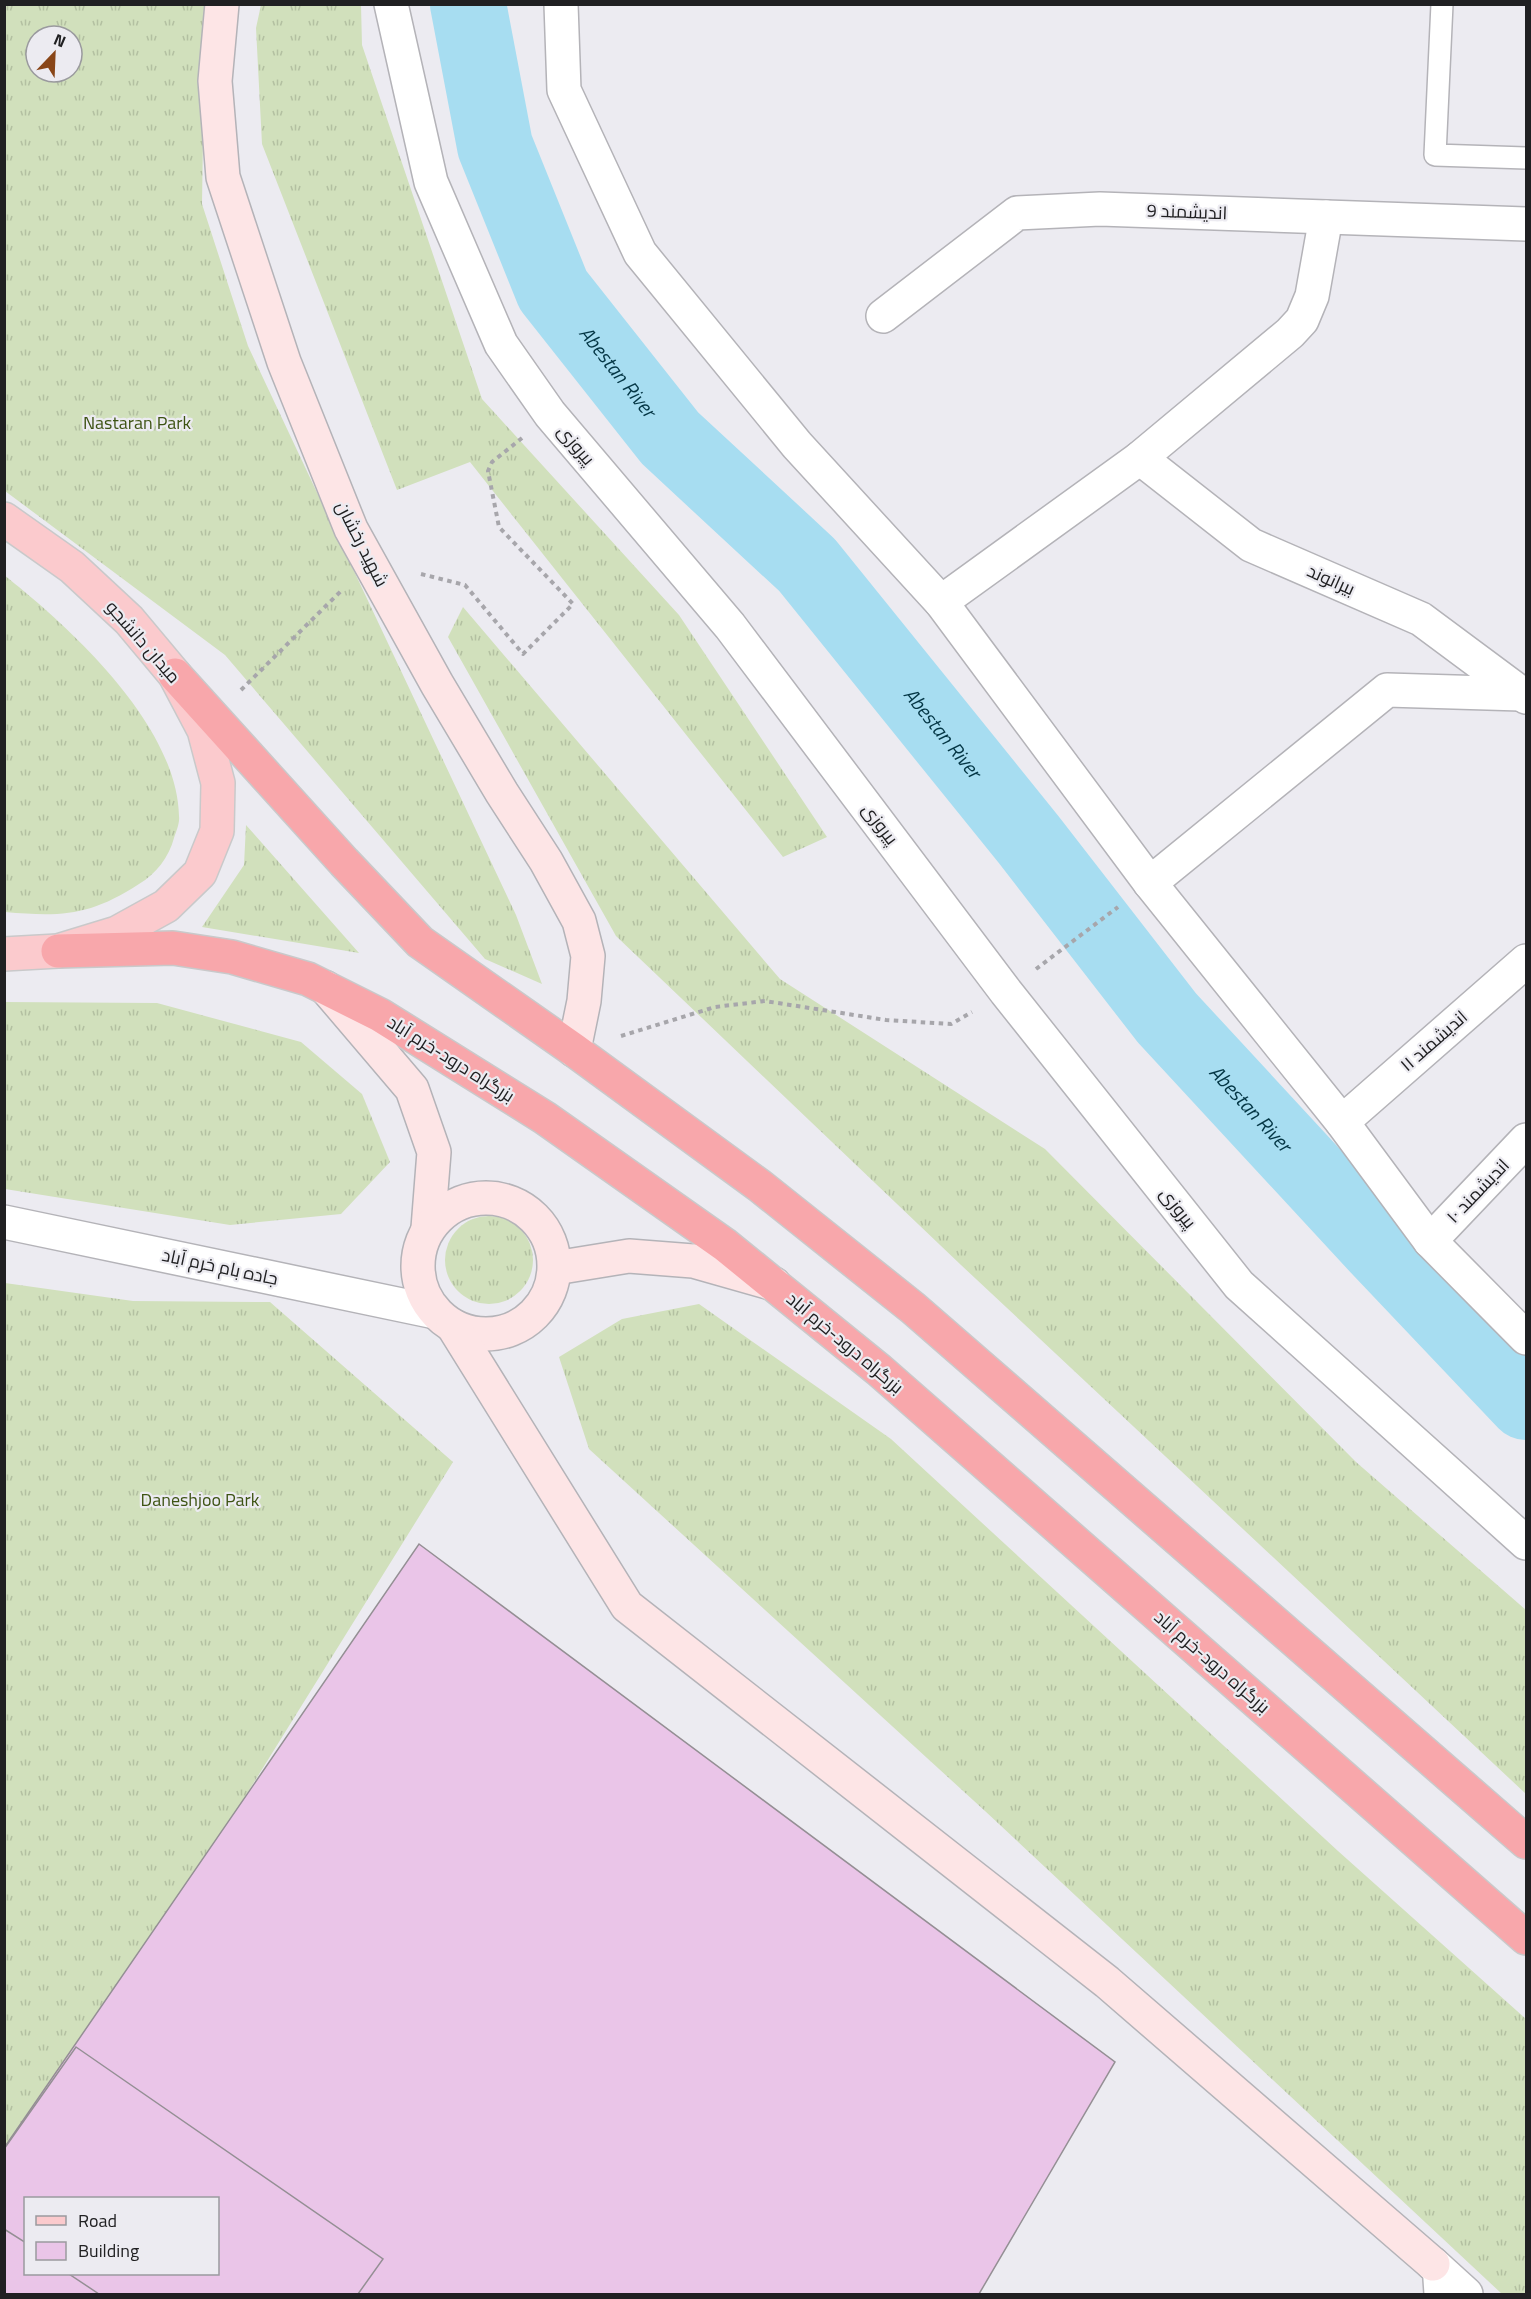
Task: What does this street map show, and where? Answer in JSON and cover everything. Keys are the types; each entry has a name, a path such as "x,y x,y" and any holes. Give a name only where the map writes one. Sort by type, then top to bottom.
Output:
{"highway":[{"path":"175,675 344,862 420,942 574,1050 760,1186 913,1308 1527,1842"},
{"name":"بزرگراه درود-خرم آباد","path":"58,951 173,948 232,957 308,979 380,1015 545,1118 725,1245 879,1370 1527,1938"}],"main road":[{"name":"میدان دانشجو","path":"4,519 72,567 129,620 175,675 204,730 218,783 217,831 200,873 166,906 117,933 58,951 4,954"}],"street":[{"name":"شهید رخشان","path":"222,4 215,81 223,177 284,362 351,529 437,684 546,861 579,921 588,956 584,1000 574,1050"},
{"name":"پیروزی","path":"392,4 431,182 501,344 550,414 730,626 1006,992 1239,1286 1527,1543"},
{"path":"561,4 564,90 640,253 797,445 941,602 1150,883 1342,1122 1430,1241 1526,1335"},
{"name":"اندیشمند 9","path":"883,316 1017,213 1100,209 1527,224"},
{"path":"941,602 1140,458 1290,333 1302,320 1312,296 1326,217"},
{"name":"بیرانوند","path":"1140,458 1251,545 1421,619 1524,696"},
{"path":"1150,883 1387,690 1524,696"},
{"name":"اندیشمند ۱۱","path":"1342,1122 1527,961"},
{"path":"326,988 412,1089 434,1152 428,1228 420,1247 417,1269 423,1292 444,1318 627,1606 1107,1982 1434,2279 1466,2295"},
{"name":"اندیشمند ۱۰","path":"1430,1241 1527,1140"},
{"path":"428,1228 444,1212 462,1201 483,1197 506,1200 525,1209 541,1225 552,1245 555,1268 550,1290 538,1311 520,1325 499,1333 475,1333 444,1318"},
{"name":"جاده بام خرم آباد","path":"4,1222 444,1318"},
{"path":"555,1268 629,1256 693,1261 774,1284"}],"lane":[{"path":"1442,4 1435,154 1527,159"}],"path":[{"path":"214,718 370,562 465,585 523,654 573,604 499,527 488,471 492,462"},
{"path":"574,1050 715,1007 765,1001 886,1020 951,1024 1006,992 1150,883"}],"green space":[{"name":"Nastaran Park","path":"5,5 205,5 202,204 248,346 516,915 542,984 485,959 225,655 5,491"},
{"path":"261,5 361,5 362,45 482,399 679,615 827,837 783,857 470,462 397,490 262,144 256,28"},
{"path":"4,575 59,622 116,681 160,747 174,782 179,822 169,852 161,864 145,880 121,895 105,903 75,912 43,914 5,912"},
{"path":"463,607 780,979 1045,1149 1356,1462 1526,1610 1526,1794 961,1265 616,936 448,637"},
{"path":"246,825 359,953 202,927 244,865"},
{"path":"4,1002 157,1003 301,1042 362,1094 390,1162 341,1214 230,1225 5,1189"},
{"path":"489,1216 506,1219 520,1229 530,1243 533,1260 530,1277 520,1291 506,1301 489,1304 472,1301 458,1291 448,1277 445,1260 448,1243 458,1229 472,1219"},
{"name":"Daneshjoo Park","path":"5,1283 133,1301 270,1302 453,1462 5,2183"},
{"path":"699,1304 891,1439 1338,1851 1526,2019 1526,2294 1502,2294 985,1811 589,1449 559,1357 622,1319"}],"building":[{"path":"419,1544 1115,2062 979,2294 4,2294 4,2148"},
{"path":"76,2047 383,2259 358,2294 99,2294 70,2275 219,2275 219,2197 24,2197 24,2242 4,2229 4,2149"}],"waterway":[{"name":"Abestan River","path":"468,4 495,146 553,290 670,438 807,565 1029,840 1167,1018 1526,1402"}]}
